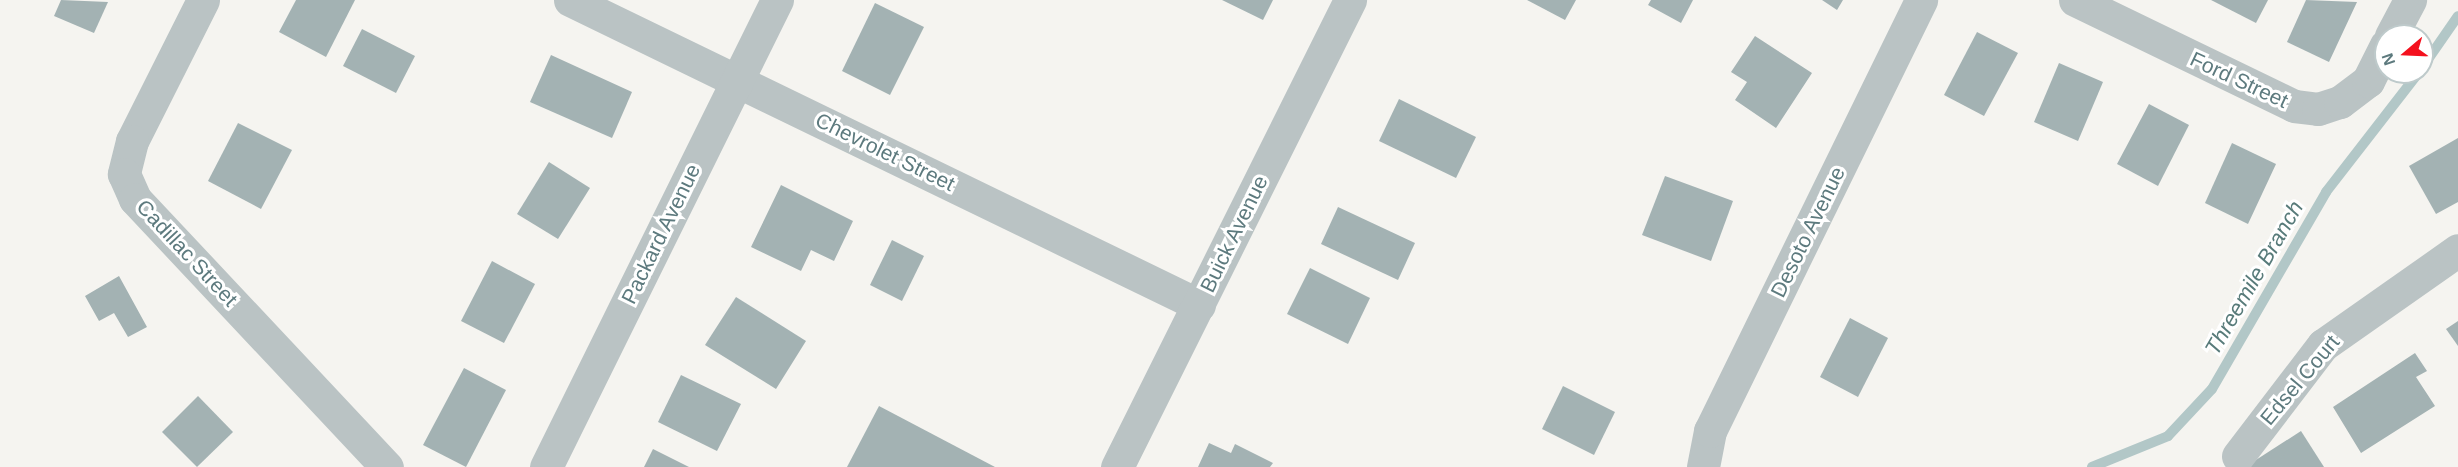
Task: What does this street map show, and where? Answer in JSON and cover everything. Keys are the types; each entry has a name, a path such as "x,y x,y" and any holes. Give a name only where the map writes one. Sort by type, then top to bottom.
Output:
{"street":[{"name":"Cadillac Street","path":"203,0 132,141 124,174 135,199 387,467"},
{"name":"Chevrolet Street","path":"570,0 1199,304"},
{"name":"Packard Avenue","path":"546,467 777,0"},
{"name":"Buick Avenue","path":"1117,467 1350,0"},
{"name":"Desoto Avenue","path":"1703,467 1710,431 1921,0"},
{"name":"Ford Street","path":"2074,0 2294,106 2318,109 2340,102 2368,81 2374,69"},
{"path":"2397,24 2410,0"},
{"name":"Edsel Court","path":"2238,456 2323,345 2458,250"}],"building":[{"path":"61,0 108,2 94,33 54,16"},
{"path":"296,0 355,0 326,57 279,32"},
{"path":"1222,0 1273,0 1263,20"},
{"path":"1527,0 1576,0 1565,20"},
{"path":"1651,0 1693,0 1681,23 1648,5"},
{"path":"1822,0 1843,0 1837,10"},
{"path":"2211,0 2268,0 2256,23"},
{"path":"2306,0 2357,2 2329,62 2287,42"},
{"path":"875,3 924,27 890,95 842,71"},
{"path":"362,29 415,56 396,93 343,66"},
{"path":"1977,32 2018,53 1984,116 1944,95"},
{"path":"1755,36 1812,73 1776,128 1735,100 1747,82 1731,72"},
{"path":"551,55 632,92 612,138 530,102"},
{"path":"2059,63 2103,82 2078,141 2034,122"},
{"path":"1399,99 1476,137 1456,178 1379,141"},
{"path":"2149,104 2189,125 2158,186 2117,164"},
{"path":"238,123 292,150 261,209 208,181"},
{"path":"2458,138 2458,202 2436,214 2409,166"},
{"path":"2232,143 2276,164 2248,224 2205,203"},
{"path":"549,162 590,188 558,239 517,214"},
{"path":"1665,176 1733,201 1711,261 1642,235"},
{"path":"781,185 853,221 834,261 811,250 801,271 751,247"},
{"path":"1338,207 1415,243 1398,280 1321,244"},
{"path":"892,240 924,256 902,301 870,285"},
{"path":"492,261 535,284 504,343 461,321"},
{"path":"1310,268 1370,298 1348,344 1287,314"},
{"path":"119,276 147,327 128,337 114,313 99,321 85,296"},
{"path":"736,297 806,341 776,389 705,345"},
{"path":"1850,318 1888,338 1858,397 1820,377"},
{"path":"2458,321 2458,346 2446,329"},
{"path":"2415,353 2427,371 2416,377 2435,406 2361,453 2333,407"},
{"path":"464,368 506,390 466,467 423,445"},
{"path":"681,375 741,404 717,451 658,422"},
{"path":"1563,386 1615,412 1594,455 1542,429"},
{"path":"198,396 233,432 197,467 162,432"},
{"path":"879,406 995,467 847,467"},
{"path":"2301,431 2324,467 2245,467"},
{"path":"1209,443 1231,453 1235,444 1273,463 1270,467 1198,467"},
{"path":"653,449 689,467 644,467"}],"waterway":[{"name":"Threemile Branch","path":"2434,51 2458,16"},
{"name":"Threemile Branch","path":"2092,467 2168,436 2212,389 2326,192 2410,84"}]}
